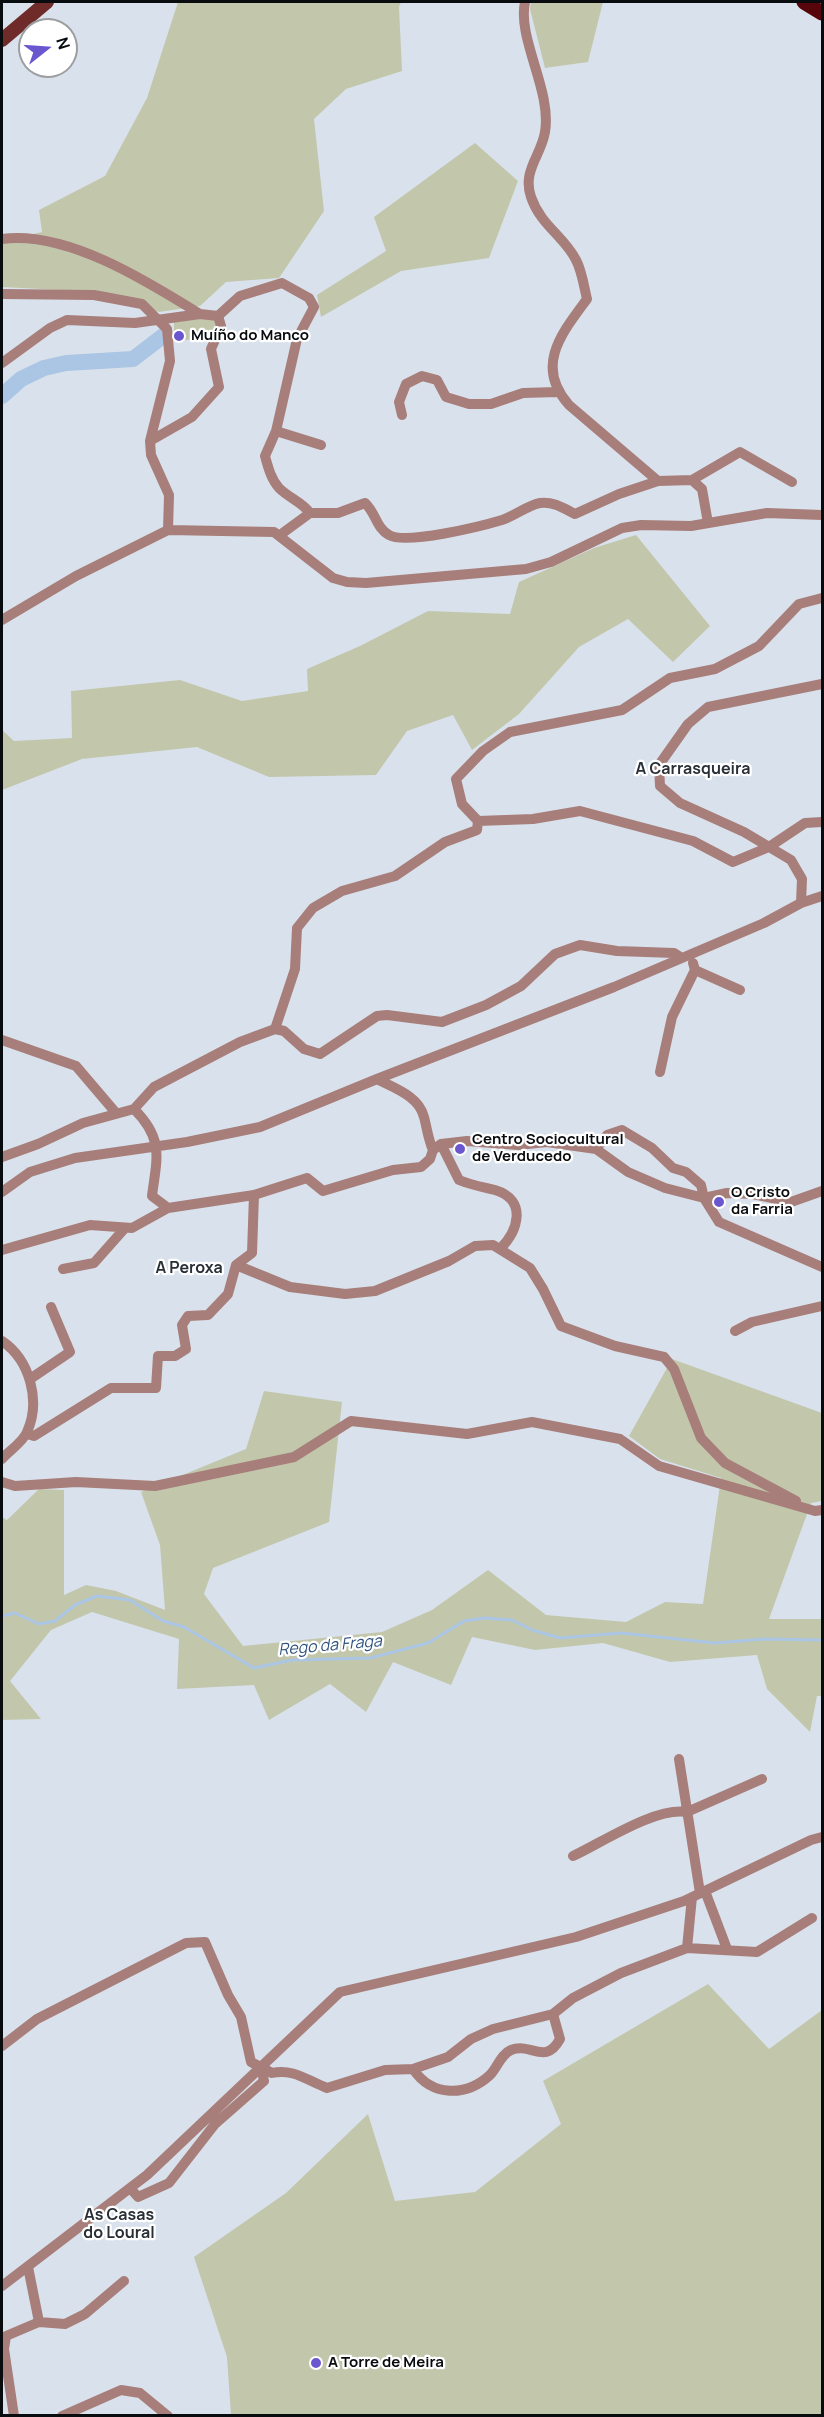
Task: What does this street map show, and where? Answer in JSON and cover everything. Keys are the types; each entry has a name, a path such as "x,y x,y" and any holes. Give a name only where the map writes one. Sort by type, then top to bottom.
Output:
{"highway":[{"path":"804,2 822,13"}],"main road":[{"path":"2,40 47,2"}],"street":[{"path":"525,2 523,9 543,92 545,132 529,170 530,194 539,217 576,259 587,299 565,329 552,356 557,392 568,405 658,481"},
{"path":"2,239 52,240 142,278 200,314"},
{"path":"2,363 50,328 67,320 135,323 157,318 200,314 218,316 240,296 282,283 309,298 314,308 297,339 276,431 265,456 271,476 280,489 304,504 310,513"},
{"path":"2,294 94,295 142,304 167,329 170,361 150,441 151,455 169,495 168,530"},
{"path":"150,441 192,417 219,387 211,349 221,326 218,316"},
{"path":"402,415 399,402 406,384 422,376 438,380 446,396 469,404 491,404 523,393 557,392"},
{"path":"276,431 321,445"},
{"path":"280,535 310,513 338,513 365,503 373,511 377,525 388,535 398,539 431,536 503,520 540,503 559,506 575,514 619,494 658,481 692,480 740,452 792,482"},
{"path":"692,480 702,489 708,523"},
{"path":"2,620 76,576 168,530 228,533 262,531 280,535 333,578 366,583 526,569 552,562 622,528 641,525 674,527 767,513 822,514"},
{"path":"822,598 799,604 759,646 715,669 670,678 622,710 510,732 483,751 456,779 462,804 478,821 533,819 580,811 693,842 733,862 769,847 806,823 822,822"},
{"path":"801,903 802,879 791,860 744,832 680,803 660,786 659,765 688,724 708,707 822,684"},
{"path":"275,1029 295,969 297,928 313,908 342,891 395,876 445,842 477,830 478,821"},
{"path":"2,1192 30,1172 75,1158 158,1146 260,1127 376,1078 686,956 764,923 801,903 822,896"},
{"path":"2,1157 38,1144 83,1123 134,1109 154,1087 240,1042 275,1029 284,1031 304,1049 320,1054 377,1016 387,1015 442,1022 486,1005 521,986 555,954 580,945 617,951 674,953 686,956 695,970 741,990"},
{"path":"660,1072 672,1017 695,970"},
{"path":"2,1040 76,1066 116,1113"},
{"path":"376,1078 415,1100 424,1115 427,1138 437,1147 459,1180 480,1189 496,1190 509,1198 516,1209 517,1225 510,1239 500,1249"},
{"path":"134,1109 149,1125 158,1146 152,1196 168,1208"},
{"path":"596,1149 607,1135 622,1130 652,1148 673,1168 694,1178 701,1185 704,1198 719,1222 822,1267"},
{"path":"2,1250 90,1225 132,1228 168,1208 254,1195 307,1178 323,1191 393,1170 421,1167 430,1159 437,1147 467,1141 518,1145 547,1143 596,1149 628,1172 656,1184 704,1198 727,1193 753,1194 792,1202 822,1191"},
{"path":"27,1434 34,1436 111,1388 156,1388 158,1356 175,1356 186,1349 182,1325 188,1316 208,1315 228,1294 236,1265 252,1253 254,1195"},
{"path":"63,1269 94,1263 125,1227"},
{"path":"236,1265 290,1287 345,1294 375,1291 408,1280 450,1261 475,1246 493,1245 530,1268 561,1326 615,1346 664,1357 674,1369 701,1438 725,1463 819,1510"},
{"path":"735,1331 752,1322 822,1306"},
{"path":"30,1379 69,1352 51,1307"},
{"path":"2,1341 24,1364 30,1379 33,1412 27,1434 2,1459"},
{"path":"2,1482 15,1486 76,1482 155,1486 294,1457 351,1420 467,1434 532,1422 620,1439 659,1466 819,1510"},
{"path":"679,1760 699,1894 728,1949"},
{"path":"573,1856 654,1816 675,1810 687,1812 762,1779"},
{"path":"2,2286 130,2188 340,1992 576,1937 699,1894 811,1840 822,1837"},
{"path":"687,1948 699,1894"},
{"path":"2,2046 37,2019 186,1943 205,1942 228,1995 241,2017 251,2062 272,2073 282,2071 296,2073 327,2088 385,2070 413,2069 448,2057 471,2039 493,2029 553,2014 573,1998 621,1973 687,1948 757,1952 812,1918"},
{"path":"413,2069 431,2088 451,2092 475,2087 499,2065 504,2054 513,2049 545,2053 554,2049 560,2039 553,2014"},
{"path":"130,2188 138,2197 169,2183 215,2124 264,2081 261,2067"},
{"path":"28,2267 39,2322"},
{"path":"14,2415 4,2336 39,2322 65,2324 85,2314 124,2281"},
{"path":"63,2415 121,2390 140,2393 168,2415"}],"green space":[{"path":"178,2 401,2 399,7 402,71 346,89 314,119 324,211 279,278 226,282 200,306 159,312 98,292 2,287 2,241 42,232 39,210 105,176 147,98"},
{"path":"531,2 603,2 588,62 545,68 530,9"},
{"path":"475,143 518,181 489,258 401,271 321,317 317,295 386,251 374,217"},
{"path":"214,318 217,325 211,339 184,340 180,330 174,333 174,320"},
{"path":"636,535 710,626 673,662 628,619 579,647 519,714 472,750 453,715 407,731 376,775 269,777 197,747 82,759 2,790 2,730 14,741 72,738 71,691 180,680 242,701 308,691 307,669 360,646 428,611 510,614 519,582 594,548"},
{"path":"672,1359 822,1413 822,1501 811,1503 769,1619 822,1619 822,1696 817,1696 810,1732 767,1689 757,1655 670,1662 603,1643 535,1650 472,1637 451,1685 393,1662 366,1712 330,1684 269,1720 254,1685 177,1689 179,1639 92,1612 51,1630 10,1681 41,1719 2,1720 2,1517 7,1520 39,1489 64,1490 64,1595 86,1585 116,1591 165,1610 160,1545 141,1492 246,1449 264,1391 342,1402 329,1522 213,1568 204,1594 243,1646 382,1632 432,1610 488,1570 546,1615 626,1622 665,1602 703,1604 721,1478 660,1459 629,1436"},
{"path":"708,1984 769,2049 822,2010 822,2415 231,2415 227,2357 194,2257 286,2193 368,2114 395,2201 475,2192 561,2124 543,2081"}],"waterway":[{"path":"2,396 21,379 44,368 66,363 133,359 163,336"},
{"name":"Rego da Fraga","path":"2,1616 15,1613 39,1624 55,1621 75,1605 97,1596 130,1600 163,1621 184,1627 254,1668 292,1660 370,1658 428,1643 464,1621 484,1618 512,1620 532,1630 560,1638 621,1633 715,1643 764,1639 822,1640"}],"place":[{"name":"Muíño do Manco","path":"179,336"},
{"name":"Centro Sociocultural de Verducedo","path":"460,1149"},
{"name":"O Cristo da Farria","path":"719,1202"},
{"name":"A Torre de Meira","path":"316,2363"}],"district":[{"name":"A Carrasqueira","path":"693,770"},
{"name":"A Peroxa","path":"189,1269"},
{"name":"As Casas do Loural","path":"119,2225"}]}
